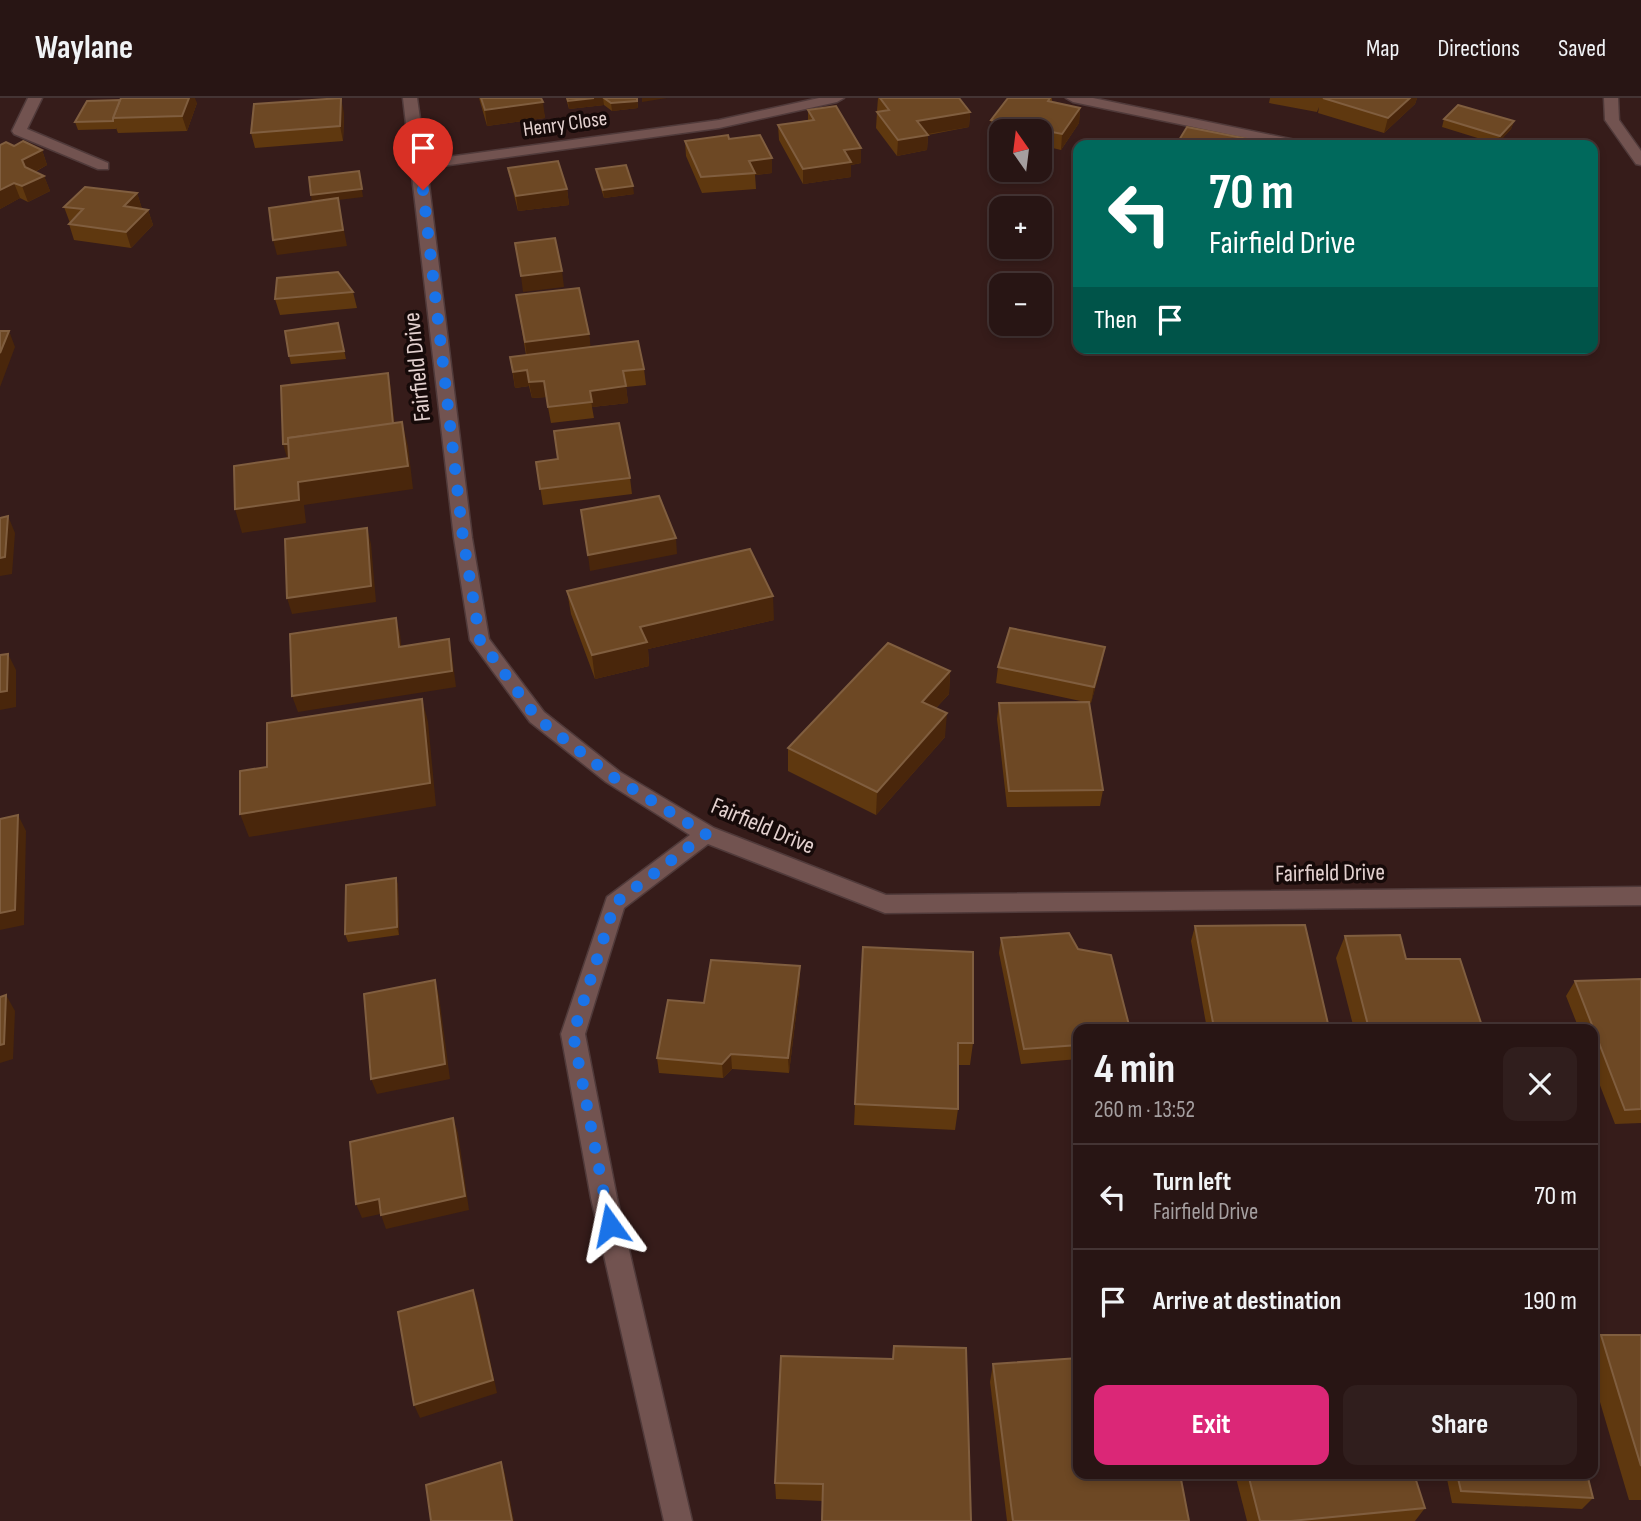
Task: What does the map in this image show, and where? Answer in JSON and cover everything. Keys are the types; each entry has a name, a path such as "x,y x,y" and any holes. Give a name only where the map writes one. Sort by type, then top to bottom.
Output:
{"street":[{"path":"35,98 19,131 103,166"},
{"name":"Fairfield Drive","path":"410,98 421,165 463,538 480,640 537,718 613,777 706,834 885,904 1641,896"},
{"name":"Henry Close","path":"421,165 719,124 837,98"},
{"path":"1073,98 1276,140"},
{"path":"1611,98 1612,120 1641,161"},
{"path":"678,1521 604,1198 573,1034 615,903 706,834"}],"building":[{"path":"121,98 189,98 182,116 113,118"},
{"path":"341,98 340,126 251,133 254,104"},
{"path":"481,98 541,98 543,102 485,110"},
{"path":"567,98 594,98 568,101"},
{"path":"604,98 637,98 637,101 611,103"},
{"path":"880,98 959,98 970,112 917,121 928,135 898,140 877,112 889,110"},
{"path":"1008,98 1050,98 1048,101 1080,108 1062,134 1052,132 1052,119 992,119"},
{"path":"1323,98 1410,98 1388,118"},
{"path":"120,100 113,121 75,122 87,101"},
{"path":"1458,105 1514,121 1500,136 1444,119"},
{"path":"836,106 861,148 844,150 851,162 803,169 778,125 814,120 808,110"},
{"path":"1187,127 1253,140 1179,140"},
{"path":"728,135 729,139 760,135 772,158 749,161 755,173 701,177 685,141"},
{"path":"23,141 42,150 22,160 25,167 44,176 22,186 14,183 0,190 0,145 6,142 14,146"},
{"path":"558,161 567,189 516,196 508,168"},
{"path":"626,165 633,186 603,190 596,169"},
{"path":"359,171 362,189 311,195 309,177"},
{"path":"85,187 137,193 124,206 148,210 126,232 69,224 83,209 64,207"},
{"path":"338,198 343,230 273,240 269,208"},
{"path":"555,238 562,271 521,276 515,243"},
{"path":"338,272 353,292 275,299 277,278"},
{"path":"579,288 589,334 525,342 516,295"},
{"path":"338,323 344,351 289,356 285,331"},
{"path":"0,331 9,331 0,353"},
{"path":"638,341 644,369 623,371 626,386 590,391 592,402 548,407 544,381 529,382 527,370 513,372 510,357"},
{"path":"388,373 393,424 288,438 288,444 283,444 281,386"},
{"path":"402,422 408,466 298,482 299,500 235,509 234,466 289,458 288,438"},
{"path":"619,423 630,478 540,489 536,462 558,459 554,431"},
{"path":"659,496 676,538 588,555 581,510"},
{"path":"8,516 5,557 0,558 0,518"},
{"path":"367,528 371,586 287,598 285,539"},
{"path":"750,549 773,596 640,627 647,642 592,655 567,591"},
{"path":"396,618 399,647 449,639 452,671 292,696 290,634"},
{"path":"1010,628 1105,647 1094,687 998,667"},
{"path":"888,643 950,671 922,702 947,713 877,792 788,748"},
{"path":"8,654 7,691 0,692 0,655"},
{"path":"422,699 430,783 240,814 240,771 267,767 267,723"},
{"path":"1089,702 1103,790 1009,791 999,703"},
{"path":"18,815 15,910 0,913 0,819"},
{"path":"396,878 397,927 345,934 346,885"},
{"path":"1305,925 1328,1024 1213,1024 1195,926"},
{"path":"1069,933 1078,949 1111,955 1129,1024 1073,1024 1073,1045 1024,1049 1001,938"},
{"path":"1400,935 1406,959 1460,959 1481,1024 1368,1024 1345,936"},
{"path":"863,947 973,952 973,1043 958,1043 958,1109 855,1104"},
{"path":"711,960 800,966 788,1058 731,1054 722,1064 657,1058 668,1000 704,1003"},
{"path":"1641,979 1641,1109 1625,1110 1598,1040 1598,1024 1592,1024 1575,981"},
{"path":"435,980 445,1064 371,1079 364,994"},
{"path":"6,995 4,1044 0,1045 0,997"},
{"path":"453,1118 465,1196 381,1215 379,1199 356,1204 350,1142"},
{"path":"473,1290 493,1380 414,1405 398,1312"},
{"path":"1601,1335 1641,1335 1641,1466"},
{"path":"894,1346 966,1348 971,1521 822,1521 823,1484 775,1483 781,1356 893,1359"},
{"path":"1073,1358 1073,1479 1181,1479 1189,1521 1013,1521 993,1364"},
{"path":"501,1462 512,1521 431,1521 426,1485"},
{"path":"1249,1479 1416,1479 1425,1508 1291,1521 1260,1521"},
{"path":"1458,1479 1588,1479 1593,1498 1461,1491"}],"route":[{"path":"423,190 463,538 480,640 537,718 613,777 706,834 615,903 573,1034 610,1225"}]}
